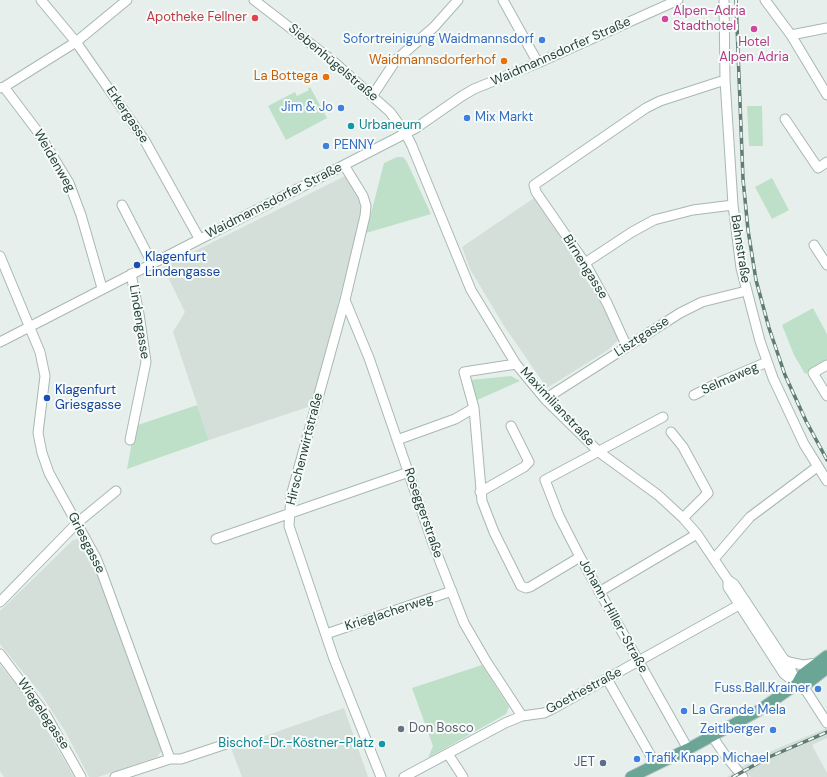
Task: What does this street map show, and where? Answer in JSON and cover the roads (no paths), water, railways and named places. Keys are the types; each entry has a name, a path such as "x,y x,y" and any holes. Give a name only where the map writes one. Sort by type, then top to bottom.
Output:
{"main road":[{"path":"631,777 688,749 758,710 822,665 827,656"}],"street":[{"name":"Erkergasse","path":"41,0 76,42 145,141 199,238"},
{"path":"2,88 76,42 127,0"},
{"name":"Siebenhügelstraße","path":"254,0 333,61 373,95 390,112 406,134"},
{"path":"373,95 396,60 434,27 458,0"},
{"path":"503,0 538,63"},
{"name":"Bahnstraße","path":"724,0 725,80 733,204 737,242 746,291 767,362 785,406 817,467 827,481"},
{"path":"765,0 791,35 827,95"},
{"name":"Waidmannsdorfer Straße","path":"0,342 199,238 406,134 468,93 674,1"},
{"path":"791,35 827,28"},
{"name":"Birnengasse","path":"627,347 607,303 585,263 534,188 536,183 646,108 660,101 725,80"},
{"name":"Weidenweg","path":"2,88 38,132 69,183 81,215 102,288"},
{"path":"785,119 818,168 827,162"},
{"name":"Maximilianstraße","path":"406,134 464,277 488,320 516,364 545,399 599,452 658,495 684,518 697,534 728,580 734,584 782,658 791,670 802,680"},
{"name":"Hirschenwirtstraße","path":"344,165 359,186 366,206 365,216 345,300 291,496 288,515 289,526 350,703 381,777"},
{"path":"585,263 632,232 654,220 693,210 733,204"},
{"path":"122,205 152,263"},
{"path":"814,245 827,265"},
{"name":"Griesgasse","path":"0,256 40,352 45,376 38,434 42,453 49,473 77,523 102,573 170,759"},
{"name":"Lindengasse","path":"130,440 146,362 143,335 131,274"},
{"name":"Lisztgasse","path":"545,399 695,305 746,291"},
{"name":"Roseggerstraße","path":"345,300 369,358 432,541 467,629 522,716"},
{"name":"Selmaweg","path":"694,395 767,362"},
{"path":"516,364 464,372 474,408 480,492 494,532 521,586 526,588 580,557"},
{"path":"827,365 813,373 827,396"},
{"path":"397,440 455,419 474,408"},
{"path":"599,452 663,417"},
{"path":"480,492 524,467 529,462 511,426"},
{"path":"671,432 683,447 708,493 684,518"},
{"name":"Johann-Hiller-Straße","path":"599,452 545,480 559,516 580,557 688,749"},
{"path":"714,559 750,517 817,467"},
{"path":"216,539 409,472"},
{"path":"0,602 77,523 116,491"},
{"path":"599,592 697,534"},
{"name":"Maximilianstraße","path":"728,580 728,587 784,674 802,680"},
{"name":"Krieglacherweg","path":"326,634 452,592"},
{"name":"Goethestraße","path":"404,777 522,716 544,713 739,605"},
{"name":"Wiegelegasse","path":"0,654 46,715 81,777"},
{"path":"782,658 797,664 822,665"},
{"path":"607,679 656,765"},
{"path":"802,680 807,692 827,722"},
{"path":"712,736 743,777"},
{"path":"115,777 170,759 181,759 226,744"},
{"path":"448,754 463,777"}],"railway":[{"path":"736,0 743,179 748,230 756,280 769,328 785,375 806,421 827,460"},
{"path":"733,777 769,757 827,732"}],"place":[{"name":"Apotheke Fellner","path":"255,18"},
{"name":"Alpen-Adria Stadthotel","path":"665,19"},
{"name":"Hotel Alpen Adria","path":"754,29"},
{"name":"Sofortreinigung Waidmannsdorf","path":"542,40"},
{"name":"Waidmannsdorferhof","path":"504,61"},
{"name":"La Bottega","path":"326,77"},
{"name":"Jim & Jo","path":"341,108"},
{"name":"Mix Markt","path":"467,118"},
{"name":"Urbaneum","path":"351,126"},
{"name":"PENNY","path":"326,146"},
{"name":"Klagenfurt Lindengasse","path":"137,265"},
{"name":"Klagenfurt Griesgasse","path":"47,398"},
{"name":"Fuss.Ball.Krainer","path":"818,689"},
{"name":"La Grande Mela","path":"684,711"},
{"name":"Don Bosco","path":"401,729"},
{"name":"Zeitlberger","path":"773,730"},
{"name":"Bischof-Dr.-Köstner-Platz","path":"382,744"},
{"name":"Trafik Knapp Michael","path":"637,759"},
{"name":"JET","path":"603,763"}]}
